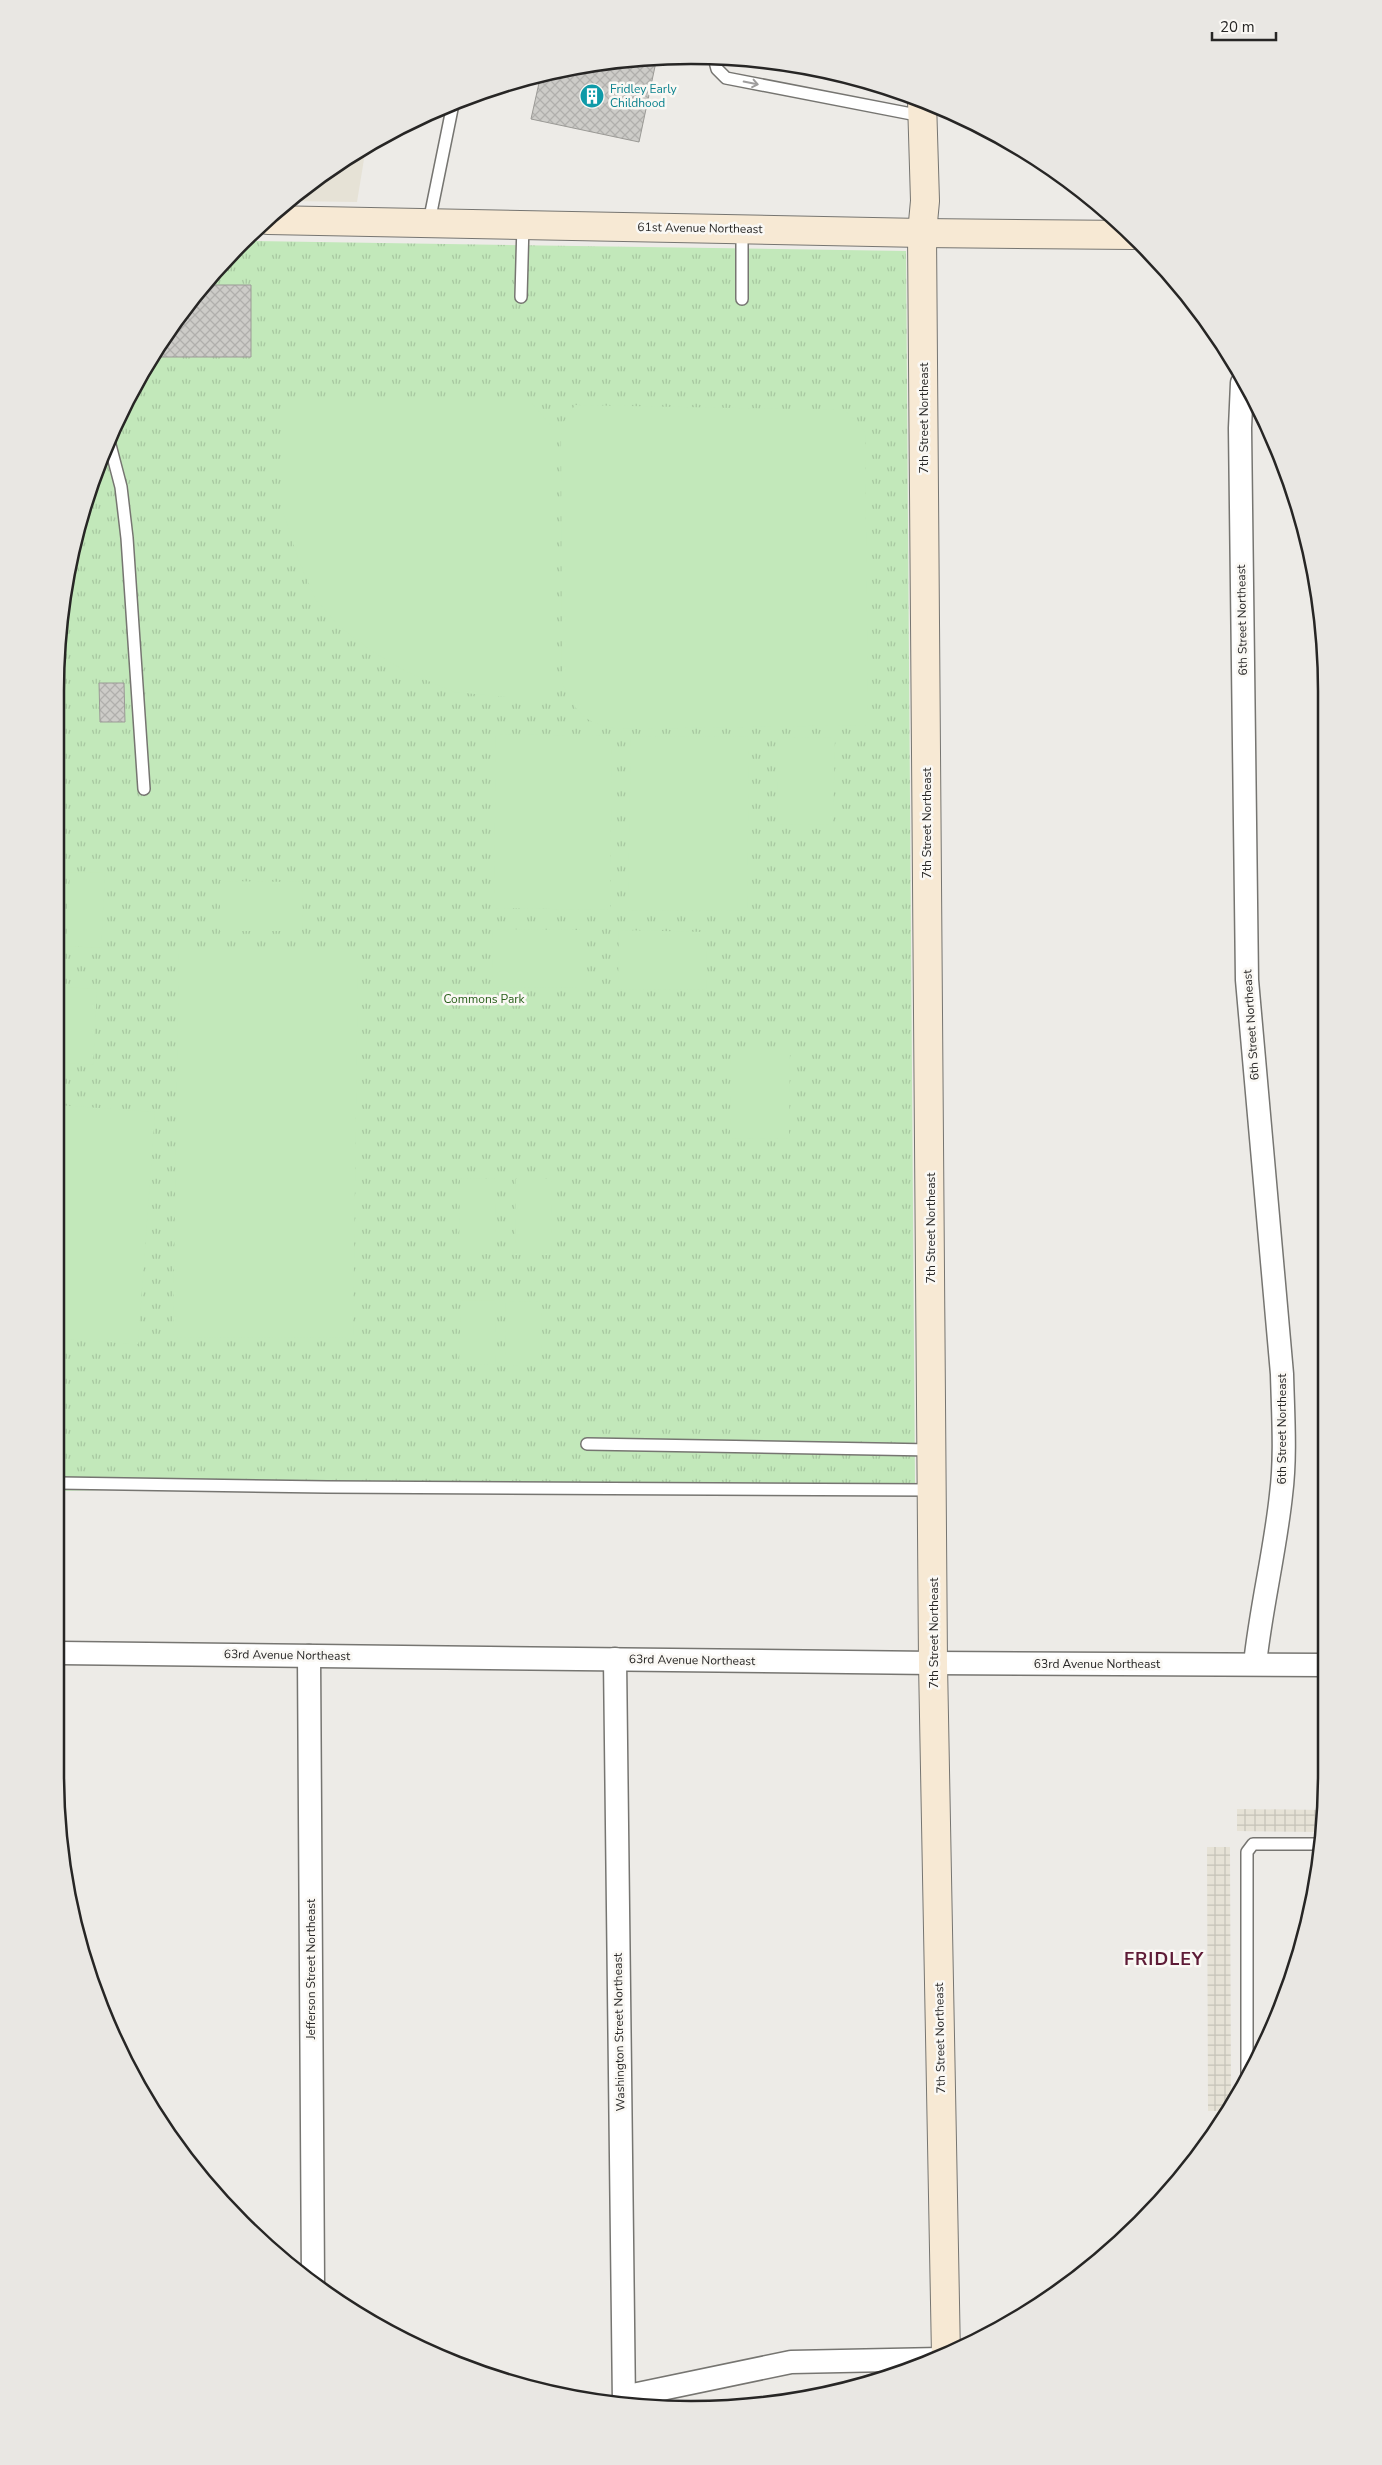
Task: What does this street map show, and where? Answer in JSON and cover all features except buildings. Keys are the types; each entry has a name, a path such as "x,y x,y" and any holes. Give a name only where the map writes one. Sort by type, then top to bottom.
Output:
{"street":[{"name":"7th Street Northeast","path":"922,108 925,201 922,234 934,1663 946,2347"},
{"name":"61st Avenue Northeast","path":"276,220 922,234 1122,235"},
{"name":"6th Street Northeast","path":"1242,391 1240,428 1247,980 1282,1374 1283,1434 1282,1494 1259,1626 1255,1664"},
{"name":"63rd Avenue Northeast","path":"64,1653 934,1663 1318,1665"},
{"name":"Jefferson Street Northeast","path":"309,1656 313,2275"},
{"name":"Washington Street Northeast","path":"615,1659 624,2397"},
{"path":"627,2398 628,2396 791,2362 916,2359"}],"lane":[{"path":"716,65 717,69 726,78 922,108"},
{"path":"428,222 451,111"},
{"path":"521,296 523,224"},
{"path":"742,229 742,299"},
{"path":"111,450 121,487 127,538 144,789"},
{"path":"587,1444 932,1450"},
{"path":"64,1483 327,1487 933,1490"},
{"path":"1247,2064 1247,1852 1254,1844 1314,1844"}],"shaded area":[{"path":"365,156 357,202 299,201"},
{"path":"1237,1809 1317,1810 1315,1832 1237,1831"},
{"path":"1207,1847 1230,1847 1231,2093 1220,2111 1208,2111"}],"green space":[{"name":"Commons Park","path":"253,241 906,251 915,1484 291,1486 64,1491 65,650 69,609 85,529 111,451 128,414 169,343 193,309 219,277"},
{"path":"283,402 531,402 553,428 553,697 506,697 454,692 405,671 372,651 341,628 315,599 298,558 283,512"},
{"path":"575,405 845,410 865,432 868,725 618,729 606,727 582,715 572,702 562,682 561,426"},
{"path":"496,734 612,736 610,910 494,908"},
{"path":"631,736 749,737 747,911 628,910"},
{"path":"778,737 835,738 833,825 777,824"},
{"path":"70,872 105,873 101,948 66,946"},
{"path":"220,881 303,882 302,931 220,931"},
{"path":"493,929 582,930 582,988 492,987"},
{"path":"619,930 707,932 706,990 618,989"},
{"path":"179,952 358,952 353,1338 173,1337"},
{"path":"64,987 97,989 93,1065 64,1063"},
{"path":"731,1050 790,1050 789,1139 730,1138"},
{"path":"64,1105 155,1112 138,1344 64,1339"},
{"path":"460,1178 496,1179 495,1254 459,1254"},
{"path":"516,1179 552,1179 551,1255 515,1255"},
{"path":"461,1300 496,1301 495,1365 459,1364"},
{"path":"506,1301 542,1302 541,1366 505,1365"}],"place":[{"name":"Fridley Early Childhood","path":"592,96"}],"district":[{"name":"FRIDLEY","path":"1164,1959"}]}
